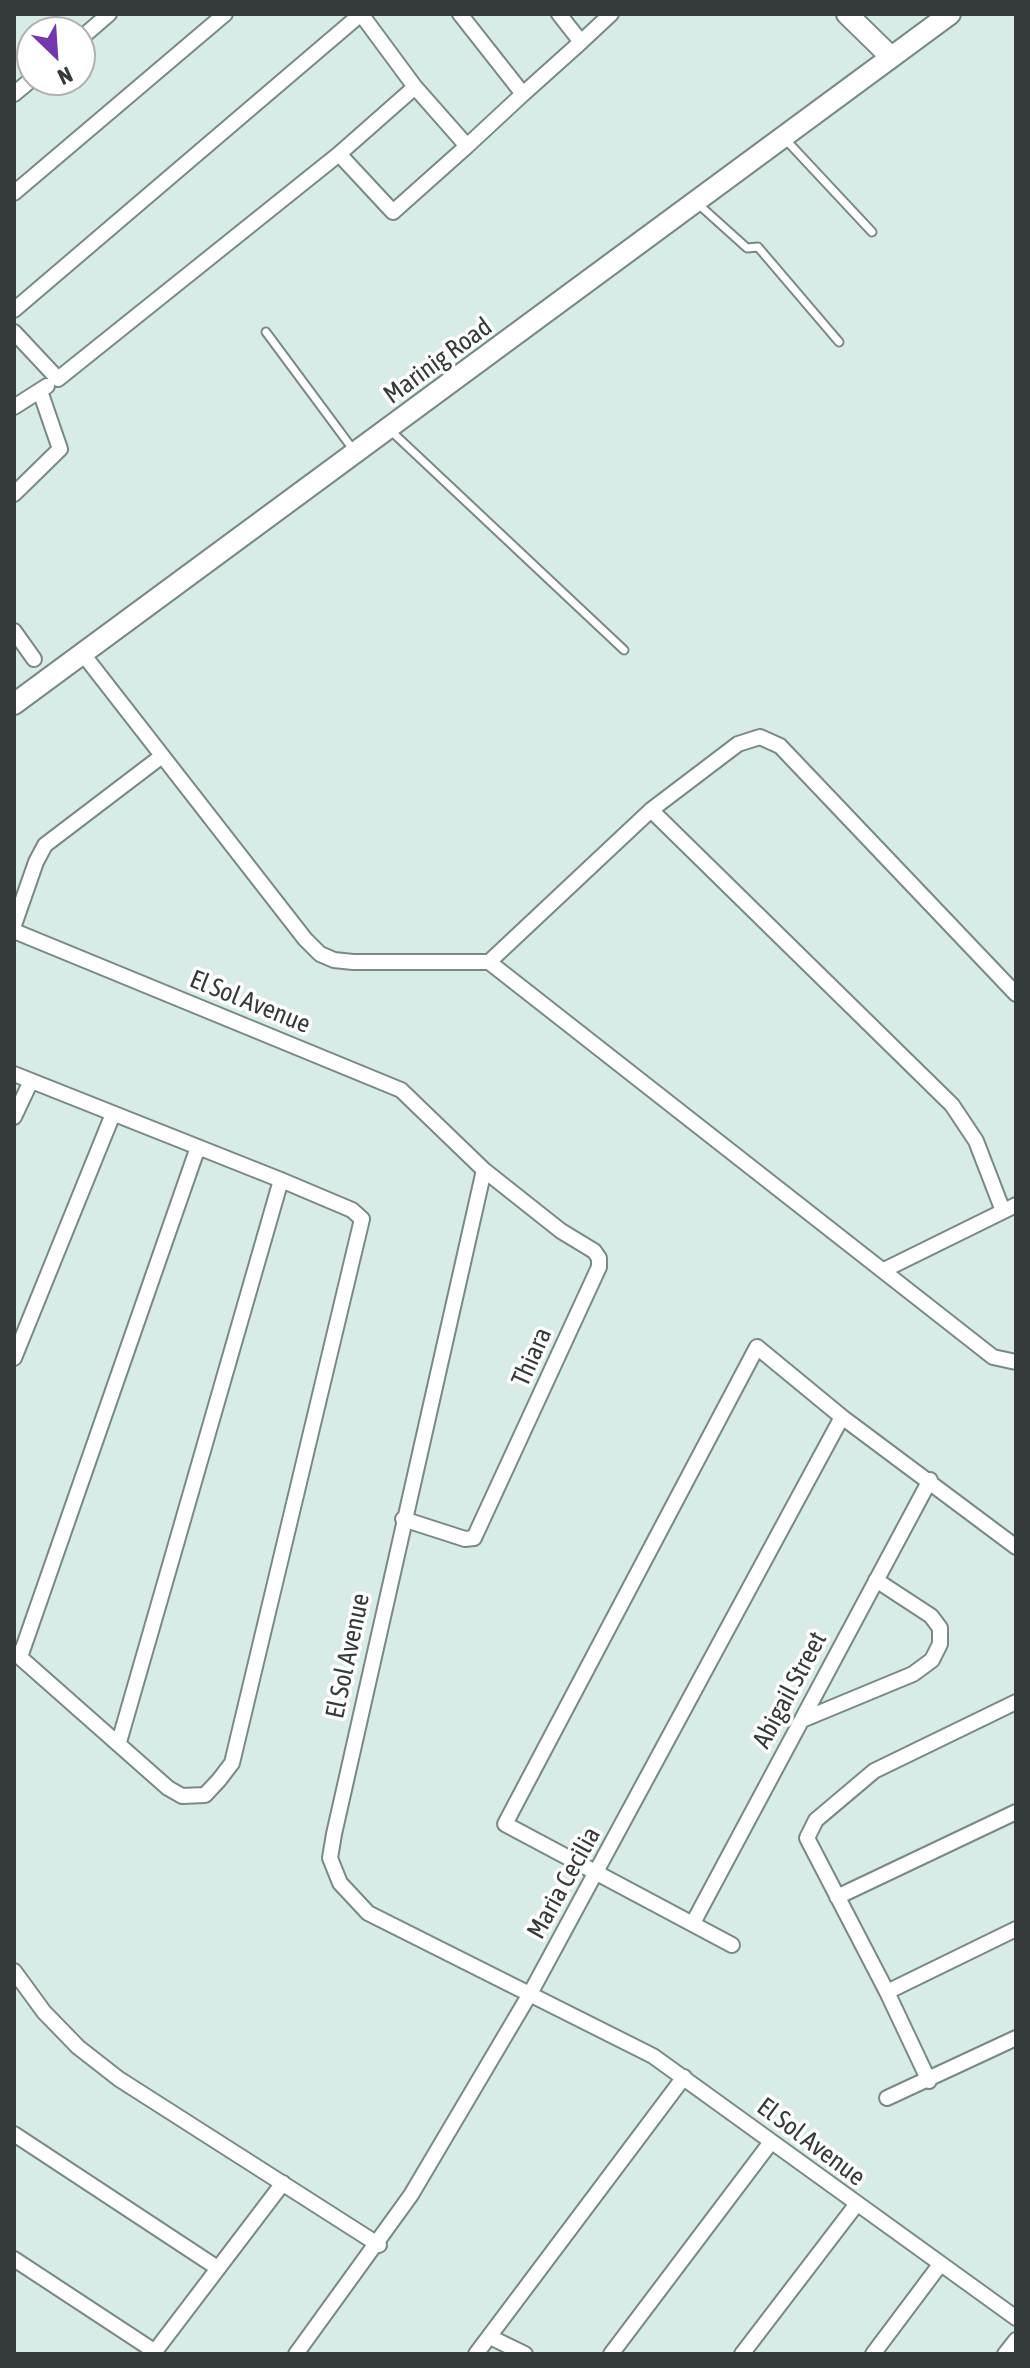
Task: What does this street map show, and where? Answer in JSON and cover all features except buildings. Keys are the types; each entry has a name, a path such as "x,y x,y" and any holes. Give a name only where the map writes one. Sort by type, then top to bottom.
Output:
{"street":[{"path":"14,193 225,14"},
{"path":"14,310 361,14 415,87 467,146"},
{"path":"460,14 523,94"},
{"path":"559,14 581,42"},
{"path":"339,154 393,212 611,14"},
{"path":"847,14 891,57"},
{"name":"Marinig Road","path":"14,704 950,14"},
{"path":"14,407 58,379 339,154 415,87"},
{"path":"14,332 58,379"},
{"path":"14,494 60,449 40,391"},
{"path":"14,631 34,659"},
{"path":"83,654 320,954 334,960 353,962 489,962 993,1357 1016,1362"},
{"path":"489,962 651,810 749,738 771,740 1016,994"},
{"path":"14,925 45,845 162,756"},
{"path":"651,810 952,1105 976,1141 1010,1208 884,1270"},
{"name":"El Sol Avenue","path":"14,931 401,1090 484,1170 334,1834 330,1858 334,1873 353,1901 368,1913 623,2039 684,2077 939,2266 1016,2318"},
{"path":"14,1074 113,1114 198,1147 281,1180 352,1210 362,1219 232,1763 205,1795 182,1796 168,1788 17,1654 198,1147"},
{"path":"14,1117 31,1081"},
{"path":"14,1358 113,1114"},
{"name":"Thiara","path":"403,1519 465,1539 474,1538 599,1267 599,1258 594,1251 561,1231 484,1170"},
{"path":"119,1742 281,1180"},
{"path":"732,1945 505,1824 757,1347 842,1417 1016,1547"},
{"name":"Maria Cecilia","path":"296,2354 379,2245 531,1992 842,1417"},
{"name":"Abigail Street","path":"693,1923 930,1480"},
{"path":"802,1720 913,1674 932,1660 940,1644 940,1628 931,1616 876,1580"},
{"path":"929,2081 807,1838 816,1820 874,1771 1016,1702"},
{"path":"837,1897 1016,1812"},
{"path":"887,1992 1016,1929"},
{"path":"14,1971 44,2012 78,2047 119,2079 379,2245"},
{"path":"887,2098 1016,2038"},
{"path":"476,2354 684,2077"},
{"path":"14,2134 216,2267"},
{"path":"611,2354 771,2142"},
{"path":"14,2259 154,2353 216,2267 283,2183"},
{"path":"742,2354 856,2205"},
{"path":"873,2354 939,2266"},
{"path":"490,2337 525,2354"},
{"path":"1005,2354 1016,2340"}],"lane":[{"path":"782,137 872,232"},
{"path":"697,203 747,248 758,247 839,342"},
{"path":"266,332 356,454"},
{"path":"389,429 624,650"}]}
